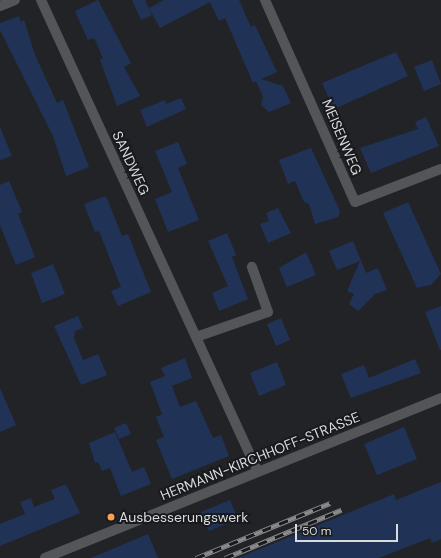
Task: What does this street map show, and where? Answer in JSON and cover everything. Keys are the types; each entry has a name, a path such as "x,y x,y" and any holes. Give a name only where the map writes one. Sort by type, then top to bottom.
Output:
{"street":[{"path":"0,6 15,0"},
{"name":"SANDWEG","path":"41,0 199,336 258,472"},
{"name":"MEISENWEG","path":"265,0 355,202 441,169"},
{"path":"199,336 268,312 252,268"},
{"name":"HERMANN-KIRCHHOFF-STRASSE","path":"44,558 441,398"}],"building":[{"path":"98,0 131,63 124,67 140,96 117,106 100,60 103,58 94,38 88,40 75,11"},
{"path":"132,0 145,0 152,15 141,20"},
{"path":"164,0 239,0 251,27 255,25 277,72 261,79 283,86 291,103 269,112 261,105 263,97 256,81 253,83 225,18 219,21 210,2 160,28 149,8"},
{"path":"19,16 21,22 24,20 35,55 57,103 63,100 89,167 66,176 53,136 0,30 0,23"},
{"path":"396,52 408,76 334,109 322,83"},
{"path":"432,60 441,84 424,91 414,67"},
{"path":"181,98 186,109 147,127 140,110 165,100 166,104"},
{"path":"426,117 439,146 371,173 360,148 418,129 415,122"},
{"path":"0,127 12,156 0,160"},
{"path":"178,142 187,164 178,168 199,220 168,232 155,199 172,192 155,151"},
{"path":"311,148 340,211 338,217 315,224 309,204 304,202 295,181 288,184 279,160"},
{"path":"9,181 22,212 18,214 35,257 16,265 0,225 0,185"},
{"path":"106,196 122,236 128,234 151,292 118,306 111,291 121,287 99,231 95,232 84,204"},
{"path":"408,202 441,274 431,285 417,288 383,213"},
{"path":"278,208 291,233 268,243 260,224 269,221 266,213"},
{"path":"227,233 236,255 232,257 248,299 219,311 212,293 228,286 208,241"},
{"path":"353,241 366,273 378,268 387,290 375,294 358,311 349,304 354,294 347,291 360,261 337,270 329,251"},
{"path":"306,252 316,275 287,287 279,268"},
{"path":"53,264 65,294 42,303 31,273"},
{"path":"441,306 441,350 440,350 425,312"},
{"path":"78,316 83,328 75,331 74,338 83,360 98,354 107,375 81,385 54,326"},
{"path":"281,318 290,340 276,346 267,324"},
{"path":"185,358 192,378 172,386 180,407 196,401 213,438 221,435 229,456 172,479 156,440 164,437 156,417 162,414 150,382 165,376 161,368"},
{"path":"415,359 421,373 351,398 341,374 364,365 369,378"},
{"path":"277,362 286,385 259,396 250,373"},
{"path":"0,388 16,425 0,432"},
{"path":"126,423 131,434 119,439 114,428"},
{"path":"404,427 417,459 377,475 364,444"},
{"path":"115,432 132,472 144,467 151,484 121,496 110,468 102,471 98,462 95,463 89,443"},
{"path":"441,482 441,539 432,543 430,538 379,558 238,558 394,494 396,500"},
{"path":"66,484 80,513 0,546 0,524 25,514 20,502 31,498 34,507 55,499 51,490"},
{"path":"230,500 238,519 209,531 201,512"},
{"path":"148,534 158,558 91,558"}],"railway":[{"path":"196,558 330,503"},
{"path":"225,558 341,510"}],"place":[{"name":"Ausbesserungswerk","path":"111,517"}]}
